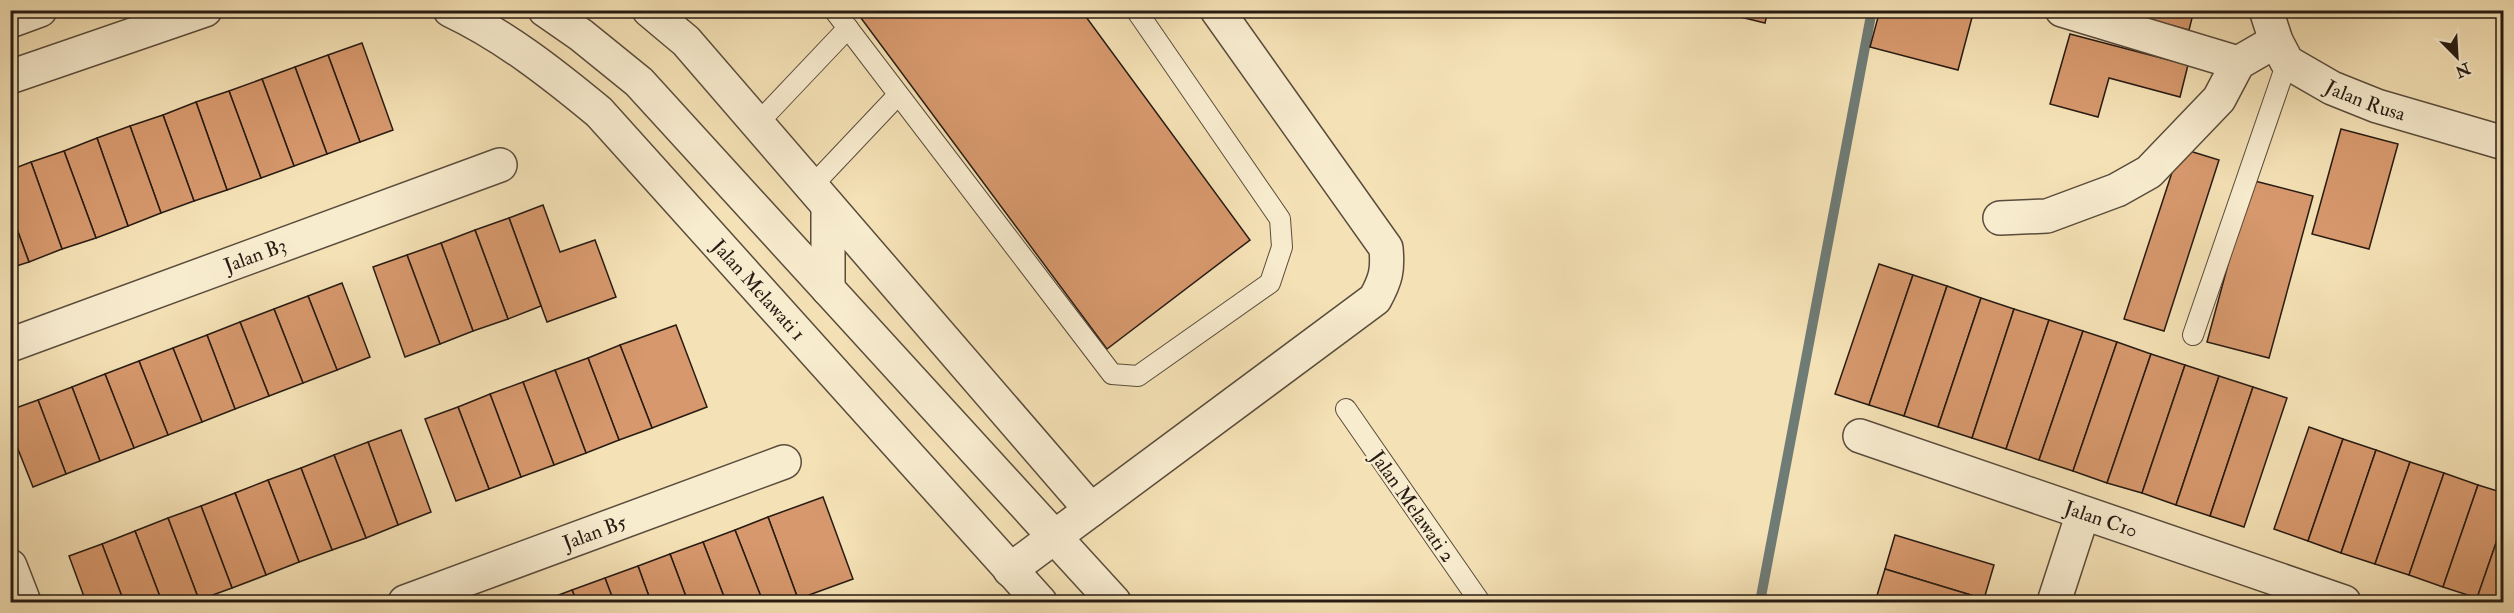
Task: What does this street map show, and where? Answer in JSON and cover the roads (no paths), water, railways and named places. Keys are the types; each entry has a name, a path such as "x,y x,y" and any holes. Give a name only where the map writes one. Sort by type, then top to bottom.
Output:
{"street":[{"path":"10,21 40,10"},
{"path":"10,77 205,10"},
{"name":"Jalan Melawati 1","path":"450,10 469,19 543,65 599,112 1040,603"},
{"path":"545,10 581,34 639,82 1114,603"},
{"path":"649,10 686,41 1091,510"},
{"path":"1010,570 1375,299 1388,270 1386,248 1217,10"},
{"path":"2062,10 2238,63"},
{"path":"2000,218 2047,216 2117,190 2149,172 2219,99 2238,63 2276,38"},
{"name":"Jalan Rusa","path":"2276,38 2332,88 2377,106 2504,143"},
{"name":"Jalan B3","path":"10,345 500,165"},
{"path":"820,196 828,289"},
{"name":"Jalan C10","path":"1860,436 2343,603"},
{"name":"Jalan B5","path":"405,603 784,462"},
{"path":"2054,603 2083,513"},
{"path":"10,566 24,603"}],"lane":[{"path":"834,10 1112,374 1138,376 1270,283 1281,247 1280,219 1136,10"},
{"path":"757,124 848,28"},
{"path":"2193,335 2276,38"},
{"path":"820,196 898,95"},
{"name":"Jalan Melawati 2","path":"1346,409 1480,603"}],"waterway":[{"path":"1760,602 1872,10"}]}
